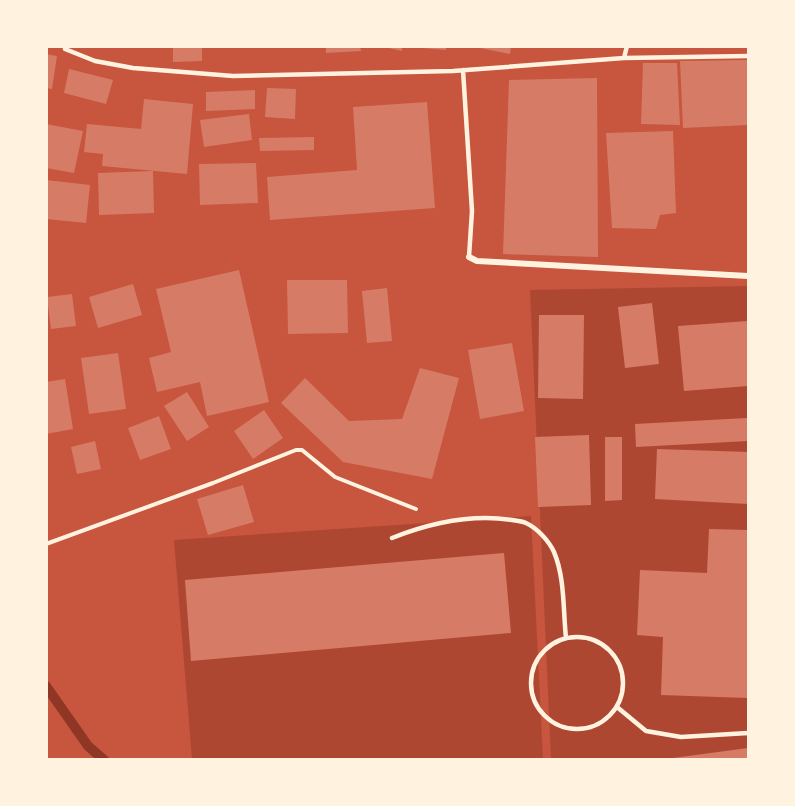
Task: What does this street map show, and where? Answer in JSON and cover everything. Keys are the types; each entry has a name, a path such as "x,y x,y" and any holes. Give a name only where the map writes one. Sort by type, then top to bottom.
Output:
{"street":[{"path":"469,257 477,261 748,276"}],"lane":[{"path":"624,58 627,46"},
{"path":"65,49 95,61 133,68 233,76 463,70 624,58 748,56"},
{"path":"463,70 472,211 469,257"},
{"path":"392,538 416,528 444,521 498,518 525,522 542,535 554,551 561,584 566,638"},
{"path":"584,637 601,644 615,656 622,672 623,690 617,707 605,721 588,728 570,729 553,723 540,711 532,694 531,676 537,659 549,645 566,638 584,637"},
{"path":"617,707 646,731 681,737 748,734"}],"path":[{"path":"46,544 213,483 282,455 302,450 335,477 444,521"}],"shaded area":[{"path":"748,286 748,759 551,759 530,290"},
{"path":"531,516 543,759 192,759 174,540"}],"building":[{"path":"173,46 202,46 202,61 173,62"},
{"path":"326,46 360,46 361,51 326,53"},
{"path":"380,46 402,46 402,51"},
{"path":"422,46 446,46 446,50 422,48"},
{"path":"470,46 511,46 510,54"},
{"path":"46,54 57,56 52,89 46,88"},
{"path":"748,60 748,125 683,128 680,61"},
{"path":"643,63 677,63 680,125 641,124"},
{"path":"69,69 113,80 106,104 64,93"},
{"path":"597,78 598,257 503,254 509,80"},
{"path":"267,88 296,89 295,119 265,117"},
{"path":"255,90 255,109 206,111 206,92"},
{"path":"144,99 193,104 187,174 102,166 103,154 84,152 87,124 141,129"},
{"path":"427,102 435,208 270,220 267,177 357,170 353,107"},
{"path":"249,114 252,140 204,147 200,120"},
{"path":"46,124 83,131 74,173 46,168"},
{"path":"673,131 676,213 660,215 656,229 612,228 606,133"},
{"path":"314,137 314,150 260,151 259,138"},
{"path":"256,163 258,203 200,205 199,164"},
{"path":"153,171 154,213 99,215 98,173"},
{"path":"46,180 90,185 86,223 46,219"},
{"path":"239,270 269,402 207,416 200,382 157,392 149,358 171,352 156,289"},
{"path":"287,280 347,280 348,333 288,334"},
{"path":"133,284 142,315 98,328 89,297"},
{"path":"387,288 392,341 367,343 362,291"},
{"path":"72,294 76,326 51,329 47,297"},
{"path":"652,303 659,364 625,368 618,307"},
{"path":"539,315 584,315 583,399 538,398"},
{"path":"748,321 748,386 684,391 678,326"},
{"path":"512,343 524,411 480,419 468,350"},
{"path":"118,353 126,409 89,414 81,358"},
{"path":"420,368 459,378 432,479 343,462 281,403 305,378 349,421 402,419"},
{"path":"65,379 73,429 46,434 46,382"},
{"path":"187,392 209,427 187,441 164,406"},
{"path":"264,410 283,438 253,459 234,431"},
{"path":"159,416 171,449 140,460 128,428"},
{"path":"747,418 748,441 636,447 635,424"},
{"path":"589,435 591,505 538,507 535,437"},
{"path":"605,437 622,437 622,500 605,501"},
{"path":"95,441 101,469 77,474 71,447"},
{"path":"657,449 748,452 748,504 655,499"},
{"path":"243,485 254,522 208,535 197,499"},
{"path":"709,529 748,530 748,698 661,695 663,637 637,635 640,570 707,573"},
{"path":"504,553 511,633 191,661 185,580"},
{"path":"748,748 748,760 673,760 673,758"}],"waterway":[{"path":"46,686 88,746 104,760"}]}
